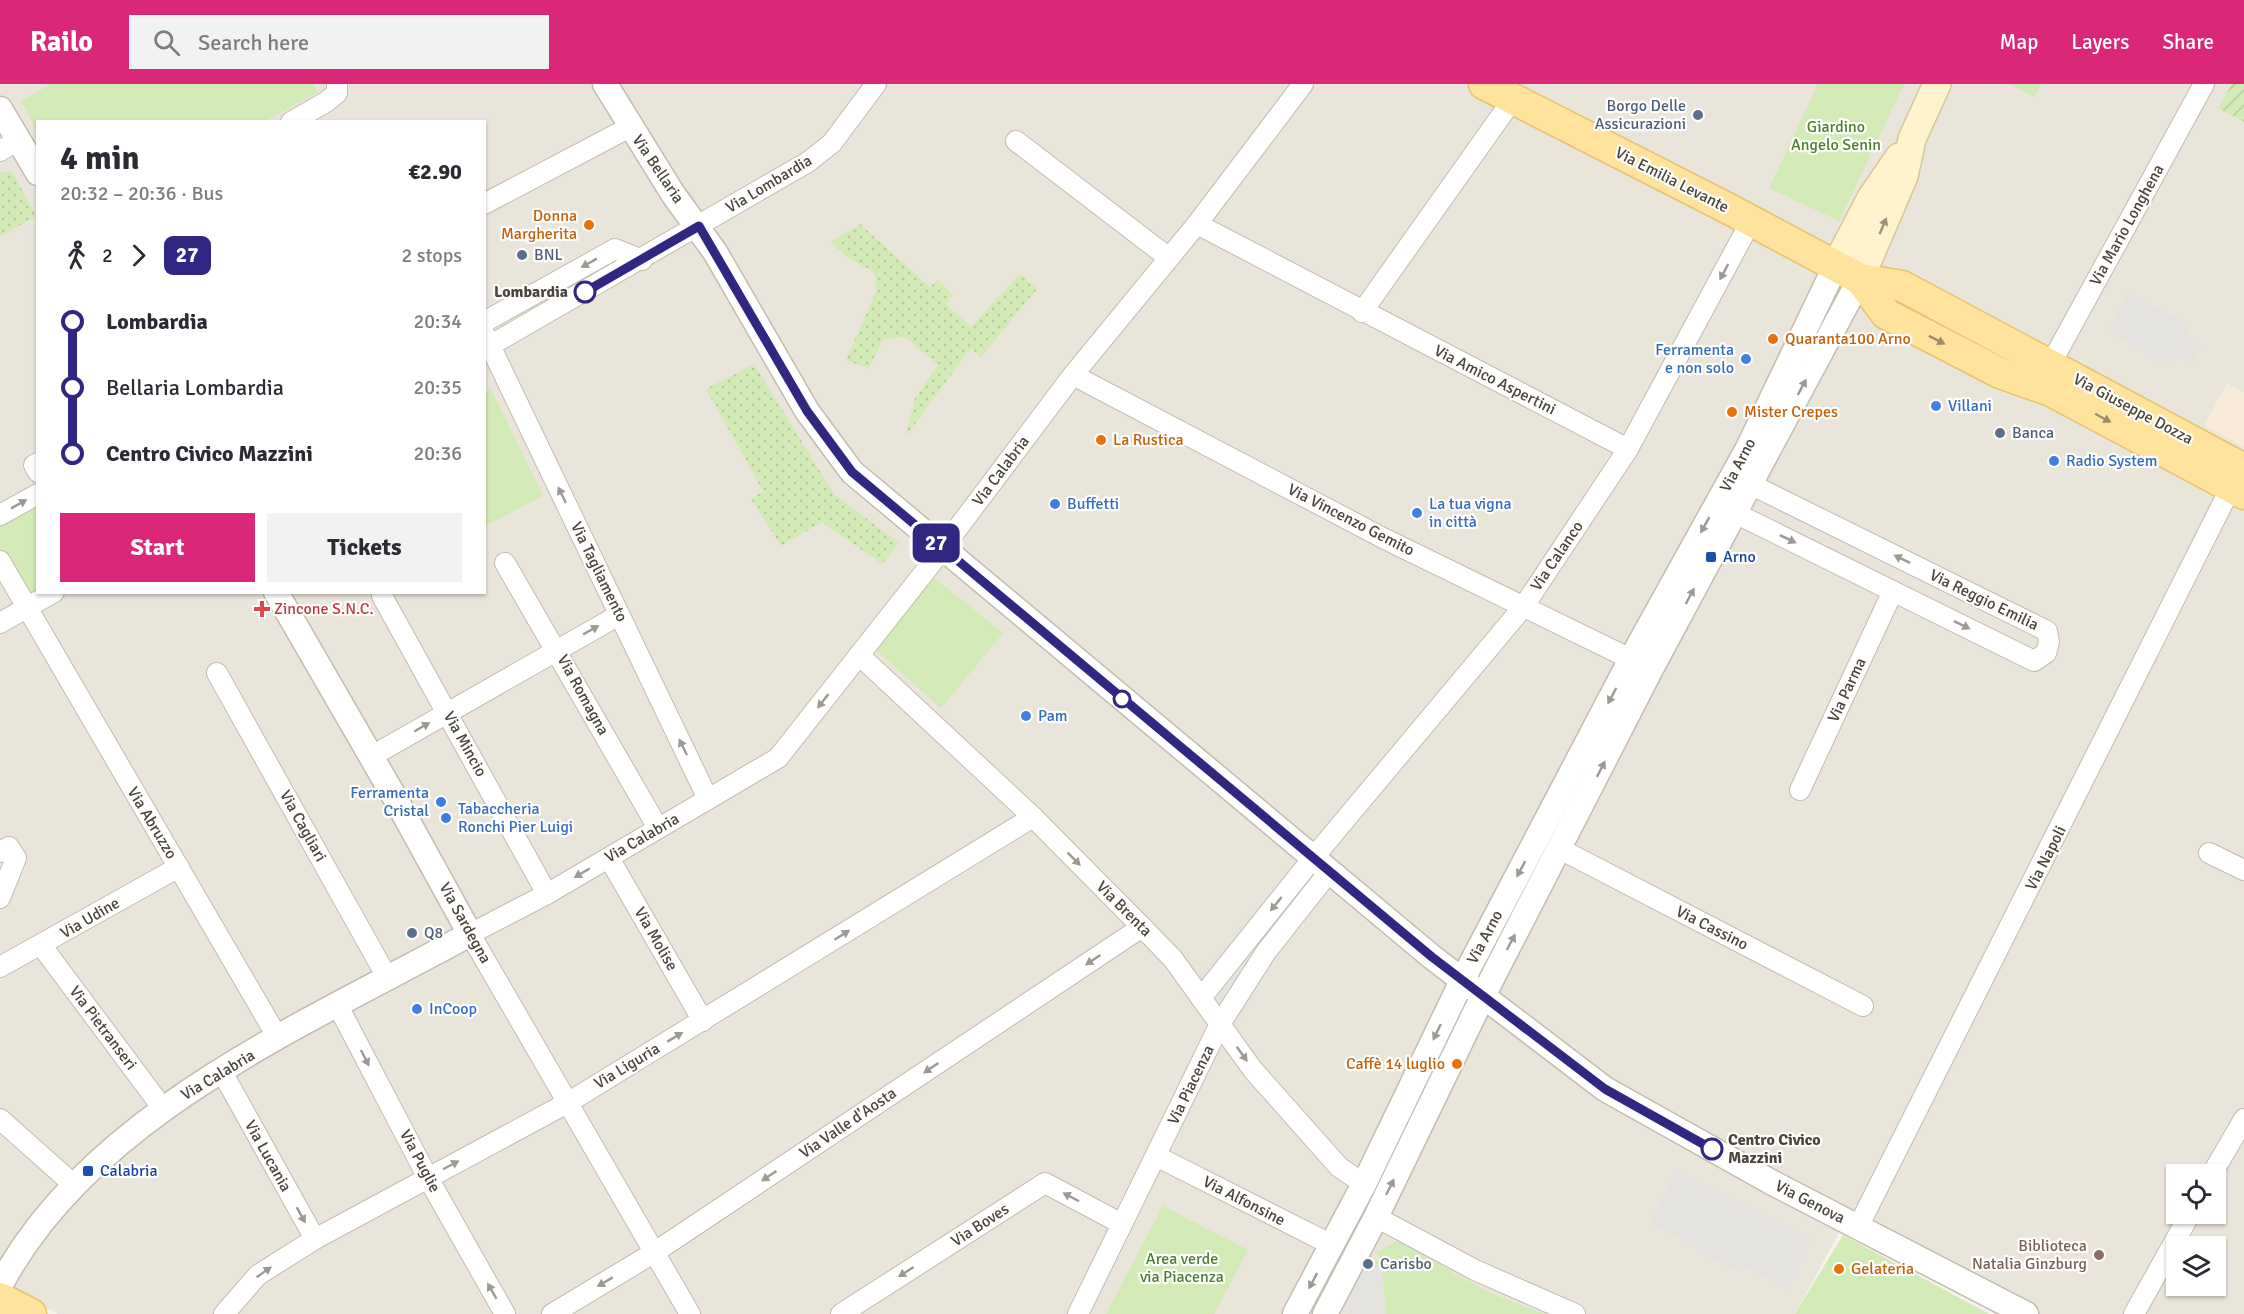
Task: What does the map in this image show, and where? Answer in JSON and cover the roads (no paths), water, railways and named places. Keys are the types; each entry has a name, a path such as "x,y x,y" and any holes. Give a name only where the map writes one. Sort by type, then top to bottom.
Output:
{"main road":[{"name":"Via Emilia Levante","path":"1484,84 1513,94 1848,273"},
{"path":"1848,273 1904,176 1912,139 1937,84"},
{"name":"Via Giuseppe Dozza","path":"1848,273 1886,314 2000,373 2051,378"},
{"name":"Via Giuseppe Dozza","path":"1848,273 1902,286 2022,350 2051,378 2240,483"},
{"path":"0,1298 31,1314"}],"street":[{"path":"294,120 337,93 337,84"},
{"name":"Via Bellaria","path":"605,84 673,194 699,226 807,411 852,472 1321,865 1484,994"},
{"name":"Via Lombardia","path":"486,342 642,260 808,162 832,143 876,84"},
{"name":"Via Calabria","path":"0,1286 38,1225 74,1185 180,1097 278,1038 547,894 778,758 942,549 1073,375 1197,224 1303,84"},
{"name":"Via Mario Longhena","path":"2051,378 2204,84"},
{"path":"1362,312 1513,94"},
{"path":"0,109 9,145 36,171"},
{"path":"486,203 630,127"},
{"path":"1017,141 1169,258"},
{"name":"Via Calanco","path":"1321,865 1524,606 1628,449 1751,221"},
{"name":"Via Amico Aspertini","path":"1197,224 1628,449"},
{"path":"486,321 615,249 642,260"},
{"name":"Via Arno","path":"1295,1314 1364,1184 1463,979 1641,664 1735,513 1848,273"},
{"name":"Via Arno","path":"1325,1314 1376,1217 1484,994 1560,849 1641,664 1748,448 1848,273"},
{"name":"Via Tagliamento","path":"486,342 708,799"},
{"name":"Via Vincenzo Gemito","path":"1073,375 1383,538 1641,664"},
{"name":"Via Napoli","path":"1858,1227 2240,483"},
{"name":"Via Reggio Emilia","path":"1735,513 2034,661 2046,653 2049,642 2047,631 1750,484"},
{"path":"0,514 36,495"},
{"name":"Via Abruzzo","path":"0,561 278,1038"},
{"name":"Via Romagna","path":"505,563 557,649 658,828"},
{"name":"Via Parma","path":"1800,790 1893,591"},
{"path":"0,622 50,594"},
{"name":"Via Sardegna","path":"277,594 372,756 470,934 690,1314"},
{"name":"Via Mincio","path":"382,596 547,894"},
{"path":"372,756 620,615"},
{"name":"Via Brenta","path":"860,655 1033,817 1173,959 1253,1070 1339,1167 1364,1184"},
{"name":"Via Cagliari","path":"217,673 388,978"},
{"name":"Via Liguria","path":"224,1314 258,1275 315,1239 569,1102 1033,817"},
{"path":"0,852 9,847 15,858 0,898"},
{"name":"Via Cassino","path":"1560,849 1863,1006"},
{"path":"2209,853 2244,870"},
{"name":"Via Molise","path":"609,858 703,1021"},
{"path":"1201,999 1321,865"},
{"name":"Via Piacenza","path":"1078,1314 1220,1024 1321,865"},
{"name":"Via Udine","path":"0,967 179,867"},
{"name":"Via Valle d'Aosta","path":"552,1314 655,1252 1142,927"},
{"name":"Via Pietranseri","path":"41,945 164,1110"},
{"name":"Via Genova","path":"1484,994 1576,1068 1638,1110 2026,1314"},
{"name":"Via Puglie","path":"339,1006 428,1178 505,1314"},
{"name":"Via Lucania","path":"222,1072 315,1239"},
{"path":"0,1119 74,1185"},
{"path":"2218,1164 2244,1119"},
{"name":"Via Alfonsine","path":"1156,1156 1332,1245"},
{"name":"Via Boves","path":"846,1313 1045,1183 1122,1224"},
{"path":"1376,1217 1475,1270 1575,1314"},
{"path":"2134,1314 2184,1224"}],"place":[{"name":"Borgo Delle Assicurazioni","path":"1698,115"},
{"name":"Donna Margherita","path":"589,225"},
{"name":"BNL","path":"522,255"},
{"name":"Lombardia","path":"585,292"},
{"name":"Quaranta100 Arno","path":"1773,339"},
{"name":"Ferramenta e non solo","path":"1746,359"},
{"name":"Villani","path":"1936,406"},
{"name":"Mister Crepes","path":"1732,412"},
{"name":"Banca","path":"2000,433"},
{"name":"La Rustica","path":"1101,440"},
{"name":"Radio System","path":"2054,461"},
{"name":"Buffetti","path":"1055,504"},
{"name":"La tua vigna in città","path":"1417,513"},
{"name":"Arno","path":"1711,557"},
{"name":"Zincone S.N.C.","path":"262,609"},
{"name":"Pam","path":"1026,716"},
{"name":"Ferramenta Cristal","path":"441,802"},
{"name":"Tabaccheria Ronchi Pier Luigi","path":"446,818"},
{"name":"Q8","path":"412,933"},
{"name":"InCoop","path":"417,1009"},
{"name":"Caffè 14 luglio","path":"1457,1064"},
{"name":"Centro Civico Mazzini","path":"1712,1149"},
{"name":"Calabria","path":"88,1171"},
{"name":"Biblioteca Natalia Ginzburg","path":"2099,1255"},
{"name":"Carisbo","path":"1368,1264"},
{"name":"Gelateria","path":"1839,1269"}],"park label":[{"name":"Giardino Angelo Senin","path":"1836,136"},
{"name":"Area verde via Piacenza","path":"1182,1268"}]}
